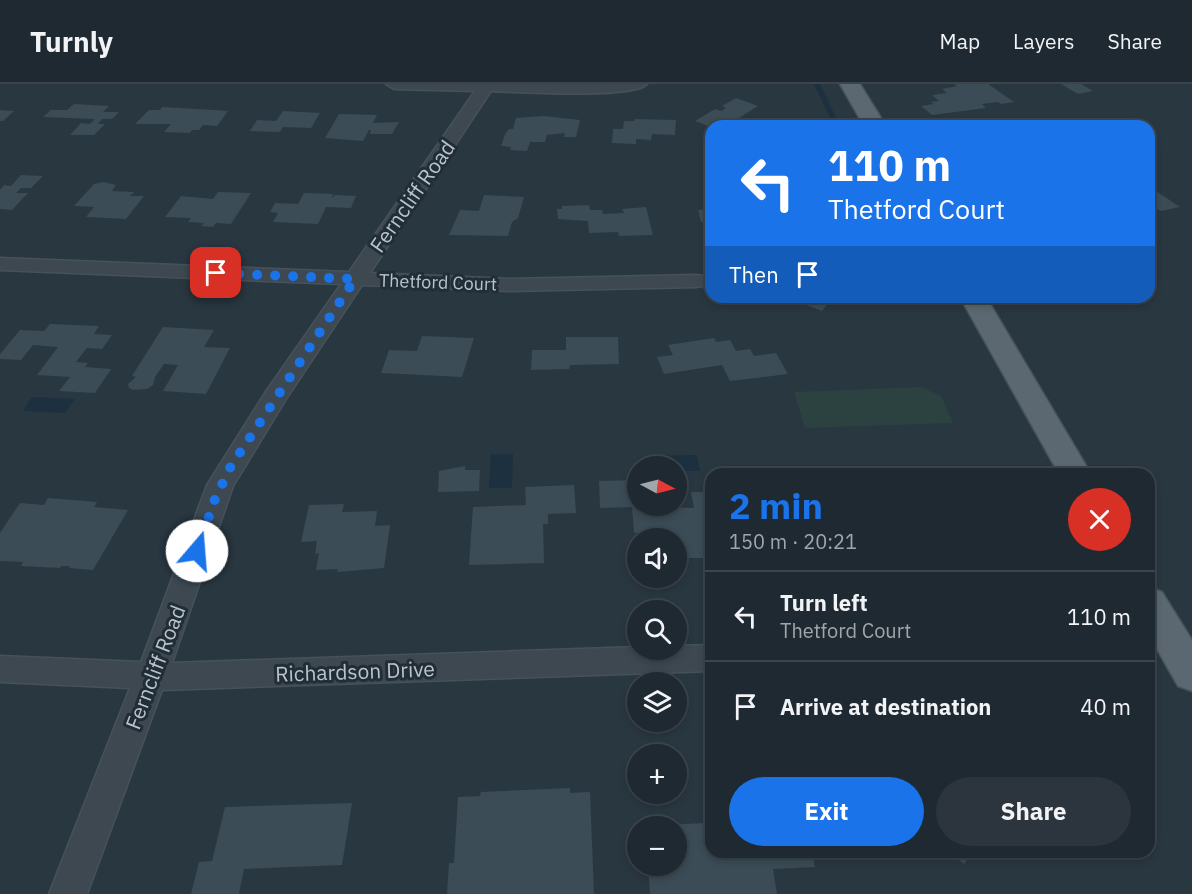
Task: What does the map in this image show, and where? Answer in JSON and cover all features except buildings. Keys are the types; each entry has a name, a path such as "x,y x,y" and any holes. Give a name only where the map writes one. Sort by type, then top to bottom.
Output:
{"main road":[{"path":"850,84 871,120"},
{"path":"976,303 1072,468"},
{"path":"1155,612 1192,674"}],"street":[{"path":"394,84 488,85 593,90 639,84"},
{"name":"Ferncliff Road","path":"68,894 152,677 220,485 355,279 488,85"},
{"name":"Thetford Court","path":"0,264 537,285 696,281"},
{"name":"Richardson Drive","path":"0,669 152,677 705,658"}],"green space":[{"path":"921,387 941,396 953,423 805,428 794,392"}],"water":[{"path":"32,397 75,399 65,413 23,411"},
{"path":"491,454 513,454 512,488 489,488"},
{"path":"697,455 700,471 687,471 687,456 647,456"}],"waterway":[{"path":"817,84 834,120"}],"route":[{"path":"197,551 220,485 231,466 355,279 216,273"}]}
